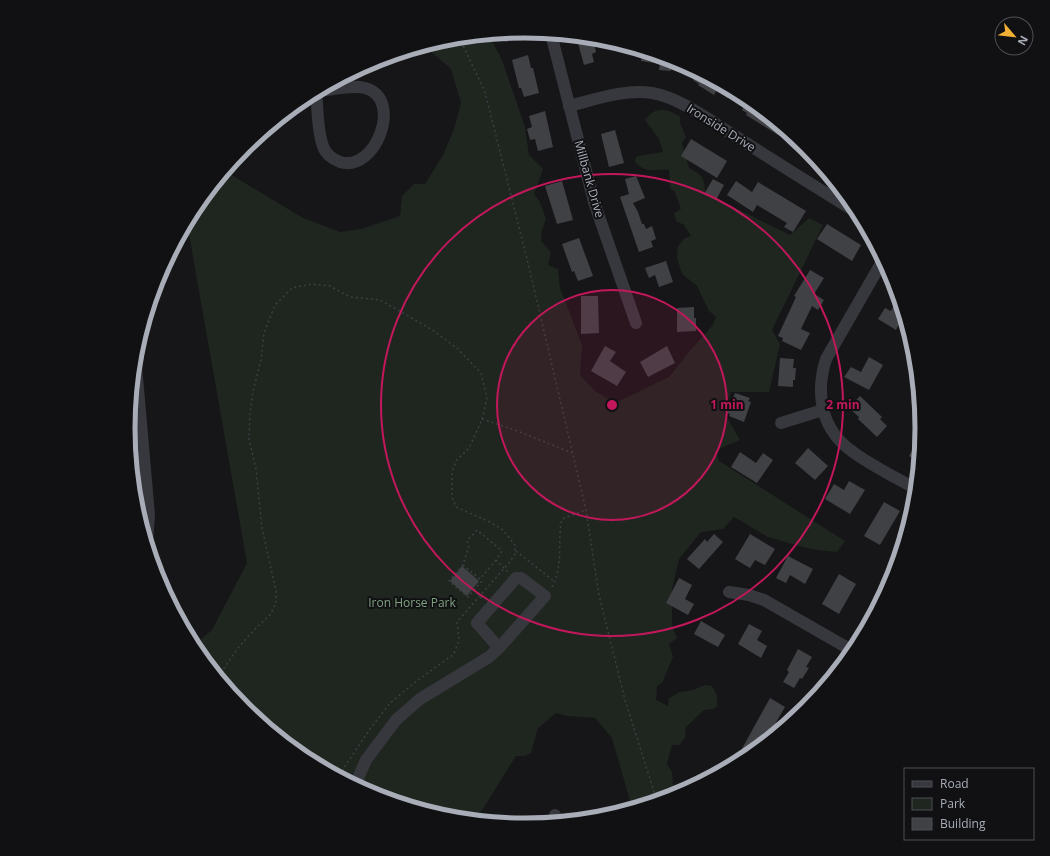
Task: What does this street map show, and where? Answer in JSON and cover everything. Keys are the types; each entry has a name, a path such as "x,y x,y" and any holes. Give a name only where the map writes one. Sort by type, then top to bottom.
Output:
{"street":[{"name":"Millbank Drive","path":"552,39 594,202 636,323"},
{"path":"317,98 321,139 323,148 327,154 344,163 360,161 368,155 376,142 385,119 382,104 377,96 365,88 350,87 332,89"},
{"name":"Ironside Drive","path":"569,106 635,91 666,96 715,124 844,204"},
{"path":"879,266 826,359 822,371 820,388 823,410 833,431 843,444 853,452 911,486"},
{"path":"138,383 149,515 148,529"},
{"path":"781,423 823,410"},
{"path":"357,780 366,760 396,720 420,699 489,657 499,648 545,596 521,578 516,578 477,623 499,648"},
{"path":"729,592 750,595 764,600 847,648"}],"path":[{"path":"461,43 485,92 529,267 586,510 599,594 625,700 655,795"},
{"path":"222,672 238,648 270,615 276,603 276,591 262,528 256,469 249,439 253,391 261,360 264,333 275,305 292,288 312,284 330,286 350,297 380,300 431,329 458,348 481,373 487,398 482,419 468,448 456,461 452,472 452,497 456,507 490,522 503,530 515,545 515,554 505,568 457,622 459,640 454,654 390,703 370,729 342,772"},
{"path":"482,419 515,430 573,453"},
{"path":"545,596 549,593 555,582 561,555 561,522 564,518 586,510"},
{"path":"477,530 502,551 496,560 480,579 482,580 468,597 449,581 463,565 469,546 467,541 477,530"},
{"path":"515,550 555,582"},
{"path":"496,560 516,578"},
{"path":"463,565 480,579"},
{"path":"473,590 492,606"}],"green space":[{"name":"Iron Horse Park","path":"491,40 502,60 525,127 529,155 543,169 534,194 540,202 546,219 542,230 541,241 551,252 548,265 558,269 560,288 582,345 580,375 595,391 615,403 669,377 712,326 716,317 709,311 697,286 682,274 677,258 678,246 685,238 691,236 684,225 676,221 674,213 681,209 675,192 670,188 669,170 647,170 635,162 636,157 663,152 659,139 645,120 649,115 653,112 666,110 680,117 680,123 686,137 682,143 689,168 702,178 705,193 790,235 809,218 823,225 772,330 780,344 769,392 731,392 724,412 740,440 716,450 719,461 845,541 837,552 810,549 768,537 734,517 723,529 701,532 679,559 672,589 672,626 677,638 669,644 673,657 662,683 657,686 656,700 668,706 669,698 680,692 693,690 705,685 712,686 717,696 717,706 714,709 704,710 686,727 685,738 679,745 672,745 667,763 672,772 673,784 675,788 631,803 612,738 595,718 567,716 556,713 538,728 531,753 524,756 516,756 479,815 449,811 424,805 376,788 330,766 308,752 268,721 249,704 232,685 199,641 212,630 247,563 188,231 201,211 230,174 303,218 340,232 361,229 400,216 402,196 414,184 425,184 443,155 454,129 461,103 451,69 429,50 449,45"}],"building":[{"path":"520,38 505,42 504,39"},
{"path":"577,41 594,44 596,52 592,54 594,62 584,65"},
{"path":"528,55 539,93 524,97 521,88 519,88 512,60"},
{"path":"642,56 672,67 671,71 659,70 660,64 641,61"},
{"path":"695,77 697,78 729,96 728,98 716,91 714,95 693,80"},
{"path":"744,106 779,133 778,135 746,115 747,113 742,110"},
{"path":"545,111 553,147 538,151 535,139 530,140 527,129 532,127 529,116"},
{"path":"615,130 624,163 609,167 601,134"},
{"path":"691,139 727,161 717,178 681,156"},
{"path":"636,176 645,198 633,203 642,224 644,224 646,229 652,226 656,239 651,241 653,247 639,252 620,197 629,194 625,179"},
{"path":"713,179 724,185 716,200 704,194"},
{"path":"562,181 573,220 557,224 545,186"},
{"path":"736,181 752,192 758,182 806,211 793,232 784,227 787,223 757,205 753,212 727,195"},
{"path":"827,224 861,245 852,261 817,239"},
{"path":"579,238 593,276 578,281 574,271 572,272 562,244"},
{"path":"666,261 673,282 659,287 655,275 649,278 645,268"},
{"path":"810,270 824,278 814,294 824,300 818,310 812,306 801,329 810,333 801,350 782,341 783,338 778,336 796,297 794,296"},
{"path":"581,296 598,296 599,333 581,334"},
{"path":"894,304 900,322 896,330 878,319 885,308 891,311"},
{"path":"694,307 696,331 677,332 677,308"},
{"path":"605,346 616,352 610,361 626,372 617,386 591,371"},
{"path":"667,346 675,363 648,377 640,362"},
{"path":"869,357 883,365 869,390 844,377 851,367 861,372"},
{"path":"780,358 794,359 793,368 796,368 793,387 778,386"},
{"path":"735,393 750,398 748,401 751,402 744,422 729,416 730,414 727,413"},
{"path":"860,396 882,417 880,419 887,426 877,437 849,408"},
{"path":"914,447 914,459 909,456"},
{"path":"808,448 828,466 815,480 795,463"},
{"path":"740,452 756,463 763,453 773,460 757,483 731,467"},
{"path":"849,481 865,490 850,514 825,499 834,484 844,490"},
{"path":"884,502 900,511 880,545 864,536"},
{"path":"714,534 723,542 699,569 687,559 705,539 707,542"},
{"path":"750,534 775,549 765,565 755,560 750,568 735,559"},
{"path":"788,556 813,569 805,584 790,575 786,583 776,578"},
{"path":"462,566 479,581 467,596 450,581"},
{"path":"839,574 856,584 839,614 822,604"},
{"path":"679,578 692,585 685,599 694,604 688,615 666,603"},
{"path":"701,621 725,635 718,647 694,634"},
{"path":"749,624 762,631 757,640 767,646 761,658 738,644"},
{"path":"798,649 812,657 806,667 809,668 794,688 783,682 789,672 787,670"},
{"path":"770,698 785,707 772,729 739,754"}]}
